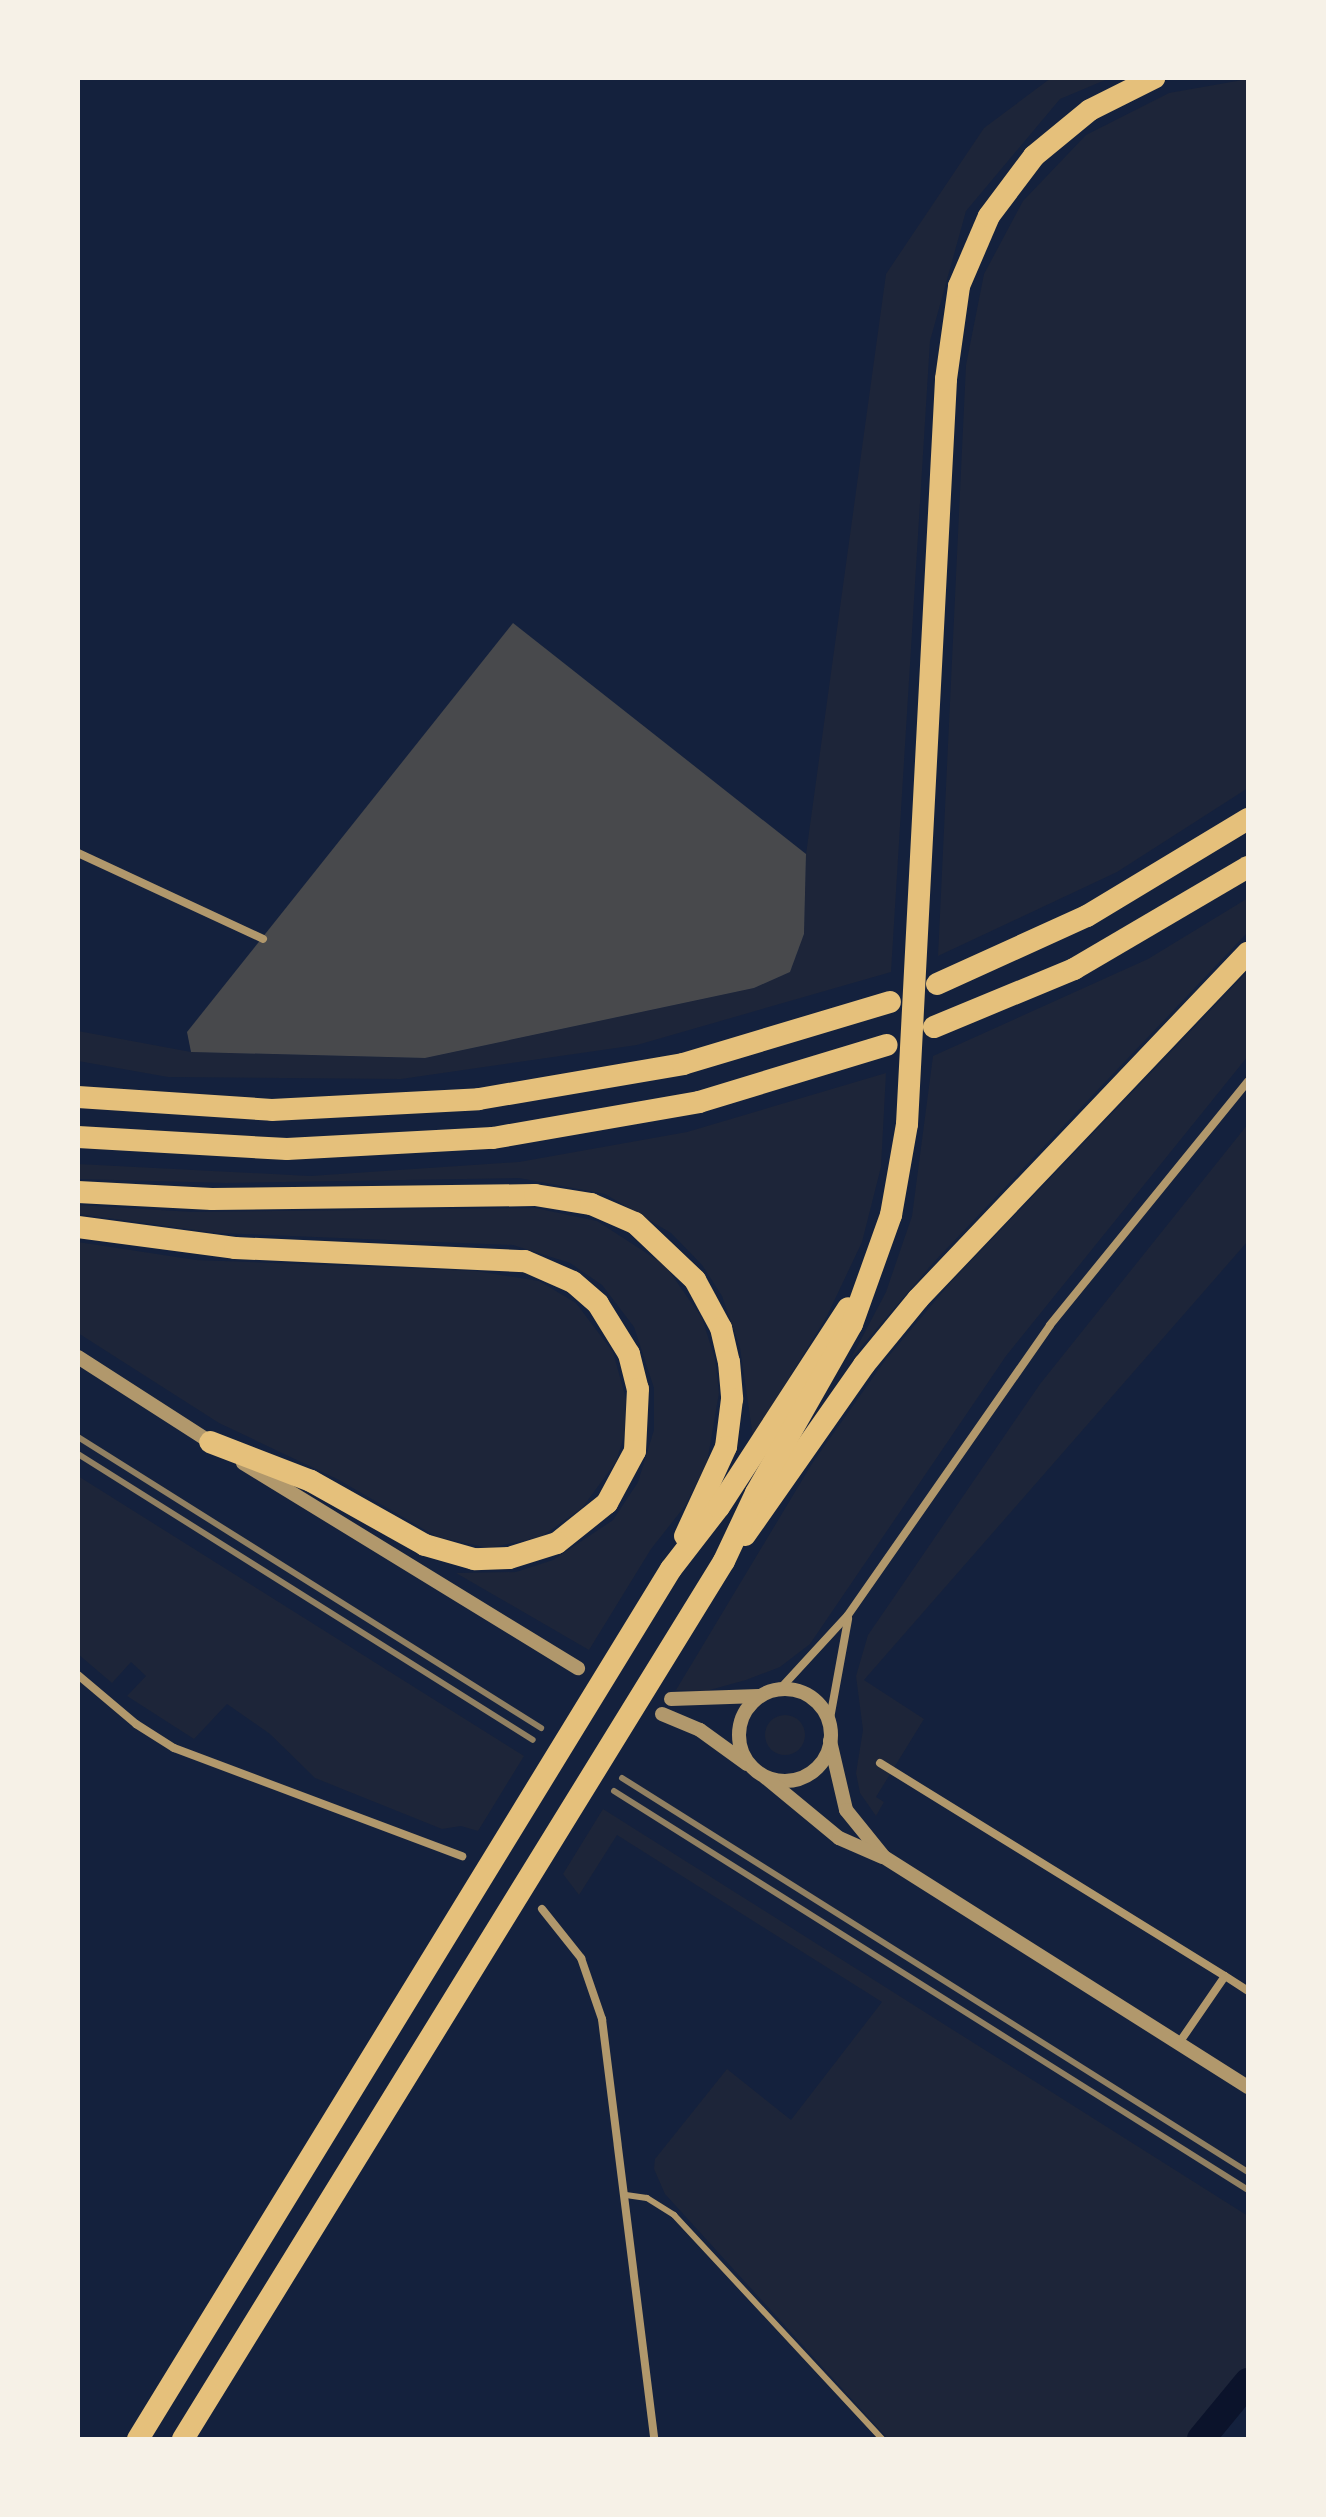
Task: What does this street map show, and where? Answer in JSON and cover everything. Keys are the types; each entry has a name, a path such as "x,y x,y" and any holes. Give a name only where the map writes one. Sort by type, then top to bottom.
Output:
{"highway":[{"path":"183,2439 724,1561 756,1493 838,1354 896,1196 910,1084 946,379 959,286 989,216 1034,156 1090,110 1154,78"},
{"path":"937,984 1087,916 1248,819"},
{"path":"934,1027 1074,969 1248,867"},
{"path":"724,1561 772,1502 864,1365 918,1299 1248,953"},
{"path":"78,1097 272,1110 479,1099 683,1064 890,1002"},
{"path":"78,1137 287,1149 493,1138 699,1102 887,1045"},
{"path":"78,1192 212,1199 535,1195 591,1204 647,1231 704,1293 721,1328 732,1381 722,1461 671,1569"},
{"path":"78,1227 223,1247 525,1261 573,1282 598,1304 629,1354 638,1389 635,1451 607,1503 557,1543 509,1558 474,1559 425,1545 311,1481 210,1442"},
{"path":"138,2439 671,1569 719,1507 867,1281"}],"street":[{"path":"78,853 263,939"},
{"path":"671,1699 759,1696 780,1689 853,1609 1041,1337 1248,1081"},
{"path":"78,1357 210,1442 578,1668"},
{"path":"853,1609 836,1671 829,1724 830,1741 846,1810 890,1861"},
{"path":"78,1675 136,1724 174,1748 462,1856"},
{"path":"780,1689 811,1698 829,1724"},
{"path":"759,1696 745,1712 739,1733 743,1755 759,1773 788,1781 805,1776 824,1758 830,1741"},
{"path":"662,1714 700,1730 839,1838 890,1861 1248,2087"},
{"path":"880,1763 1248,1991"},
{"path":"542,1909 574,1945 596,1994 626,2195 654,2439"},
{"path":"1179,2043 1225,1976"}],"lane":[{"path":"626,2195 647,2198 674,2215 882,2439"}],"shaded area":[{"path":"1051,78 1110,78 1060,99 966,211 930,341 891,972 637,1045 401,1079 168,1077 78,1061 78,1031 191,1052 425,1058 754,988 790,972 804,934 806,854 886,274 984,128"},
{"path":"1248,79 1248,788 1117,872 938,956 966,365 984,274 1023,201 1086,135 1169,93"},
{"path":"1248,898 1248,932 933,1263 850,1360 886,1292 912,1216 933,1056 1148,959"},
{"path":"1248,971 1248,1056 1006,1356 810,1644 780,1667 746,1680 706,1691 676,1690 813,1462 886,1359 951,1282"},
{"path":"886,1073 881,1167 862,1242 827,1316 753,1437 740,1348 722,1296 702,1265 671,1233 605,1194 519,1178 226,1183 78,1179 78,1164 310,1176 519,1162 687,1132"},
{"path":"1248,1124 1248,1241 864,1680 924,1719 876,1797 884,1802 876,1816 860,1793 856,1773 863,1730 856,1676 868,1635 1040,1384"},
{"path":"78,1205 193,1212 535,1208 597,1221 665,1265 702,1318 715,1359 719,1393 707,1463 685,1506 651,1549 589,1650 456,1573 516,1572 553,1560 613,1520 638,1482 654,1430 654,1388 634,1327 602,1285 570,1263 513,1245 217,1233 78,1214"},
{"path":"78,1242 196,1260 476,1271 539,1281 576,1303 613,1352 626,1399 625,1433 616,1462 582,1508 541,1537 489,1548 437,1537 339,1480 219,1423 78,1333"},
{"path":"78,1476 524,1756 478,1831 461,1826 442,1829 315,1778 270,1734 227,1704 194,1739 127,1696 146,1676 131,1662 112,1683 78,1654"},
{"path":"785,1715 799,1721 805,1735 799,1749 785,1755 771,1749 765,1735 771,1721"},
{"path":"603,1809 1248,2216 1248,2369 1192,2439 888,2439 665,2194 654,2169 655,2159 727,2069 791,2120 882,2002 617,1835 579,1895 563,1874"}],"building":[{"path":"513,623 806,854 804,934 790,972 754,988 425,1058 191,1052 187,1032"}],"waterway":[{"path":"1201,2439 1248,2382"}],"railway":[{"path":"78,1437 541,1728"},
{"path":"78,1454 533,1740"},
{"path":"622,1778 1248,2172"},
{"path":"614,1791 1248,2190"}]}
